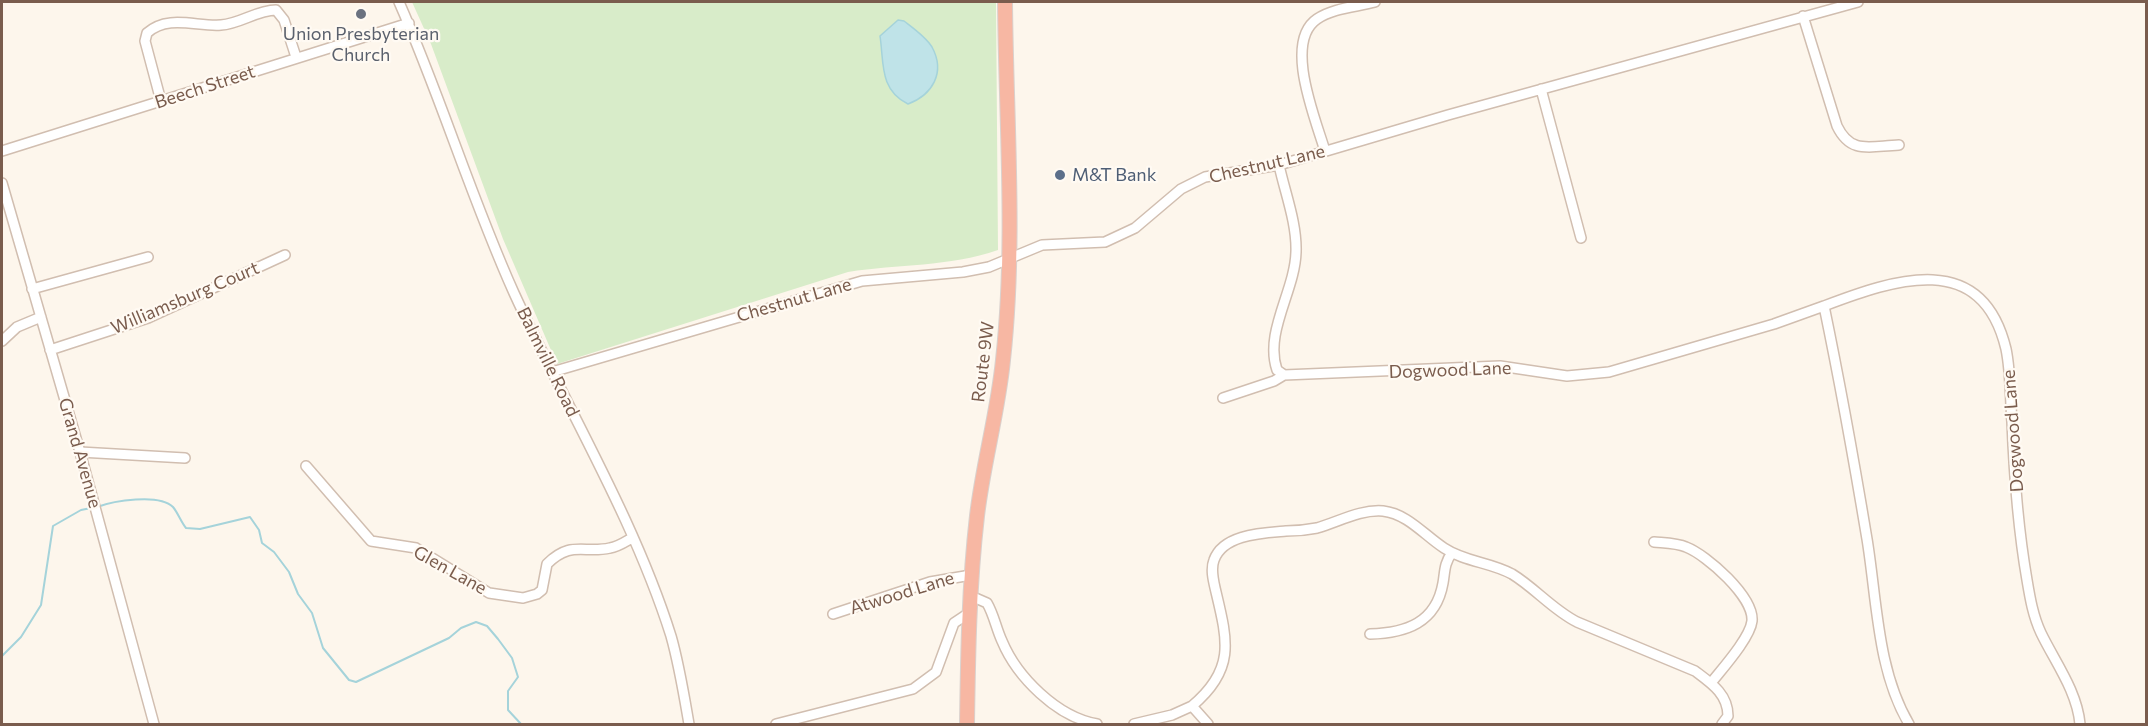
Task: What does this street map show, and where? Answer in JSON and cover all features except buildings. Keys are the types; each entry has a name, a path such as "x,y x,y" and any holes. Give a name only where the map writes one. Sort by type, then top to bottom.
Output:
{"highway":[{"name":"Route 9W","path":"967,724 969,613 977,513 1004,361 1008,259 1005,2"}],"street":[{"name":"Balmville Road","path":"399,2 437,90 490,236 632,538 671,638 689,724"},
{"path":"1325,151 1303,71 1300,52 1304,35 1310,24 1327,14 1375,2"},
{"name":"Chestnut Lane","path":"552,372 862,281 963,272 989,267 1042,245 1105,242 1122,237 1193,182 1225,172 1279,165 1541,89 1858,2"},
{"path":"161,101 145,41 151,29 163,25 177,22 219,26 276,10 284,20 296,57"},
{"path":"1803,16 1837,126 1844,141 1855,146 1899,145"},
{"name":"Beech Street","path":"2,151 409,23"},
{"path":"1541,89 1581,238"},
{"path":"1223,398 1274,381 1284,375 1277,370 1274,348 1296,253 1295,232 1279,165"},
{"name":"Grand Avenue","path":"2,183 80,452 154,724"},
{"name":"Williamsburg Court","path":"50,350 148,318 285,255"},
{"path":"32,289 148,257"},
{"name":"Dogwood Lane","path":"1284,375 1500,366 1585,376 1609,372 1763,328 1891,283 1932,279 1953,282 1972,291 1992,313 2006,349 2010,373 2015,466 2029,592 2040,631 2070,690 2080,724"},
{"path":"1824,306 1865,527 1886,662 1901,710 1909,724"},
{"path":"2,341 17,327 41,317"},
{"path":"80,452 186,458"},
{"name":"Glen Lane","path":"306,466 371,541 416,548 476,587 500,596 523,598 537,594 542,590 547,564 563,552 585,548 607,549 632,538"},
{"path":"1134,724 1172,715 1192,705 1206,694 1223,668 1226,653 1225,632 1212,571 1214,560 1227,545 1249,536 1311,529 1378,511 1402,516 1452,553 1501,568 1524,582 1564,615 1673,660 1712,683 1724,698 1728,708 1728,716 1722,724"},
{"path":"1654,542 1689,548 1740,589 1748,602 1752,615 1750,628 1712,683"},
{"path":"1370,634 1400,632 1416,625 1432,613 1443,584 1444,568 1452,553"},
{"name":"Atwood Lane","path":"833,614 930,582 971,575"},
{"path":"971,596 987,603 1007,651 1024,676 1065,711 1097,724"},
{"path":"776,724 914,689 936,672 954,623 969,613"},
{"path":"1192,705 1208,724"}],"green space":[{"path":"412,2 996,2 998,250 942,262 848,272 557,364 503,239 431,44"}],"water":[{"path":"898,20 904,21 926,40 932,47 938,66 930,89 908,104 892,91 887,83 883,65 880,36"}],"waterway":[{"path":"97,507 114,502 157,500 173,507 186,528 200,529 250,517 259,530 262,543 274,552 289,572 298,594 312,613 323,648 349,680 356,682 449,638 461,628 476,622 487,626 512,658 518,677 508,691 508,710 521,724"},
{"path":"2,656 21,637 41,605 53,526 81,510 91,508"}],"place":[{"name":"Union Presbyterian Church","path":"361,14"},
{"name":"M&T Bank","path":"1060,175"}]}
